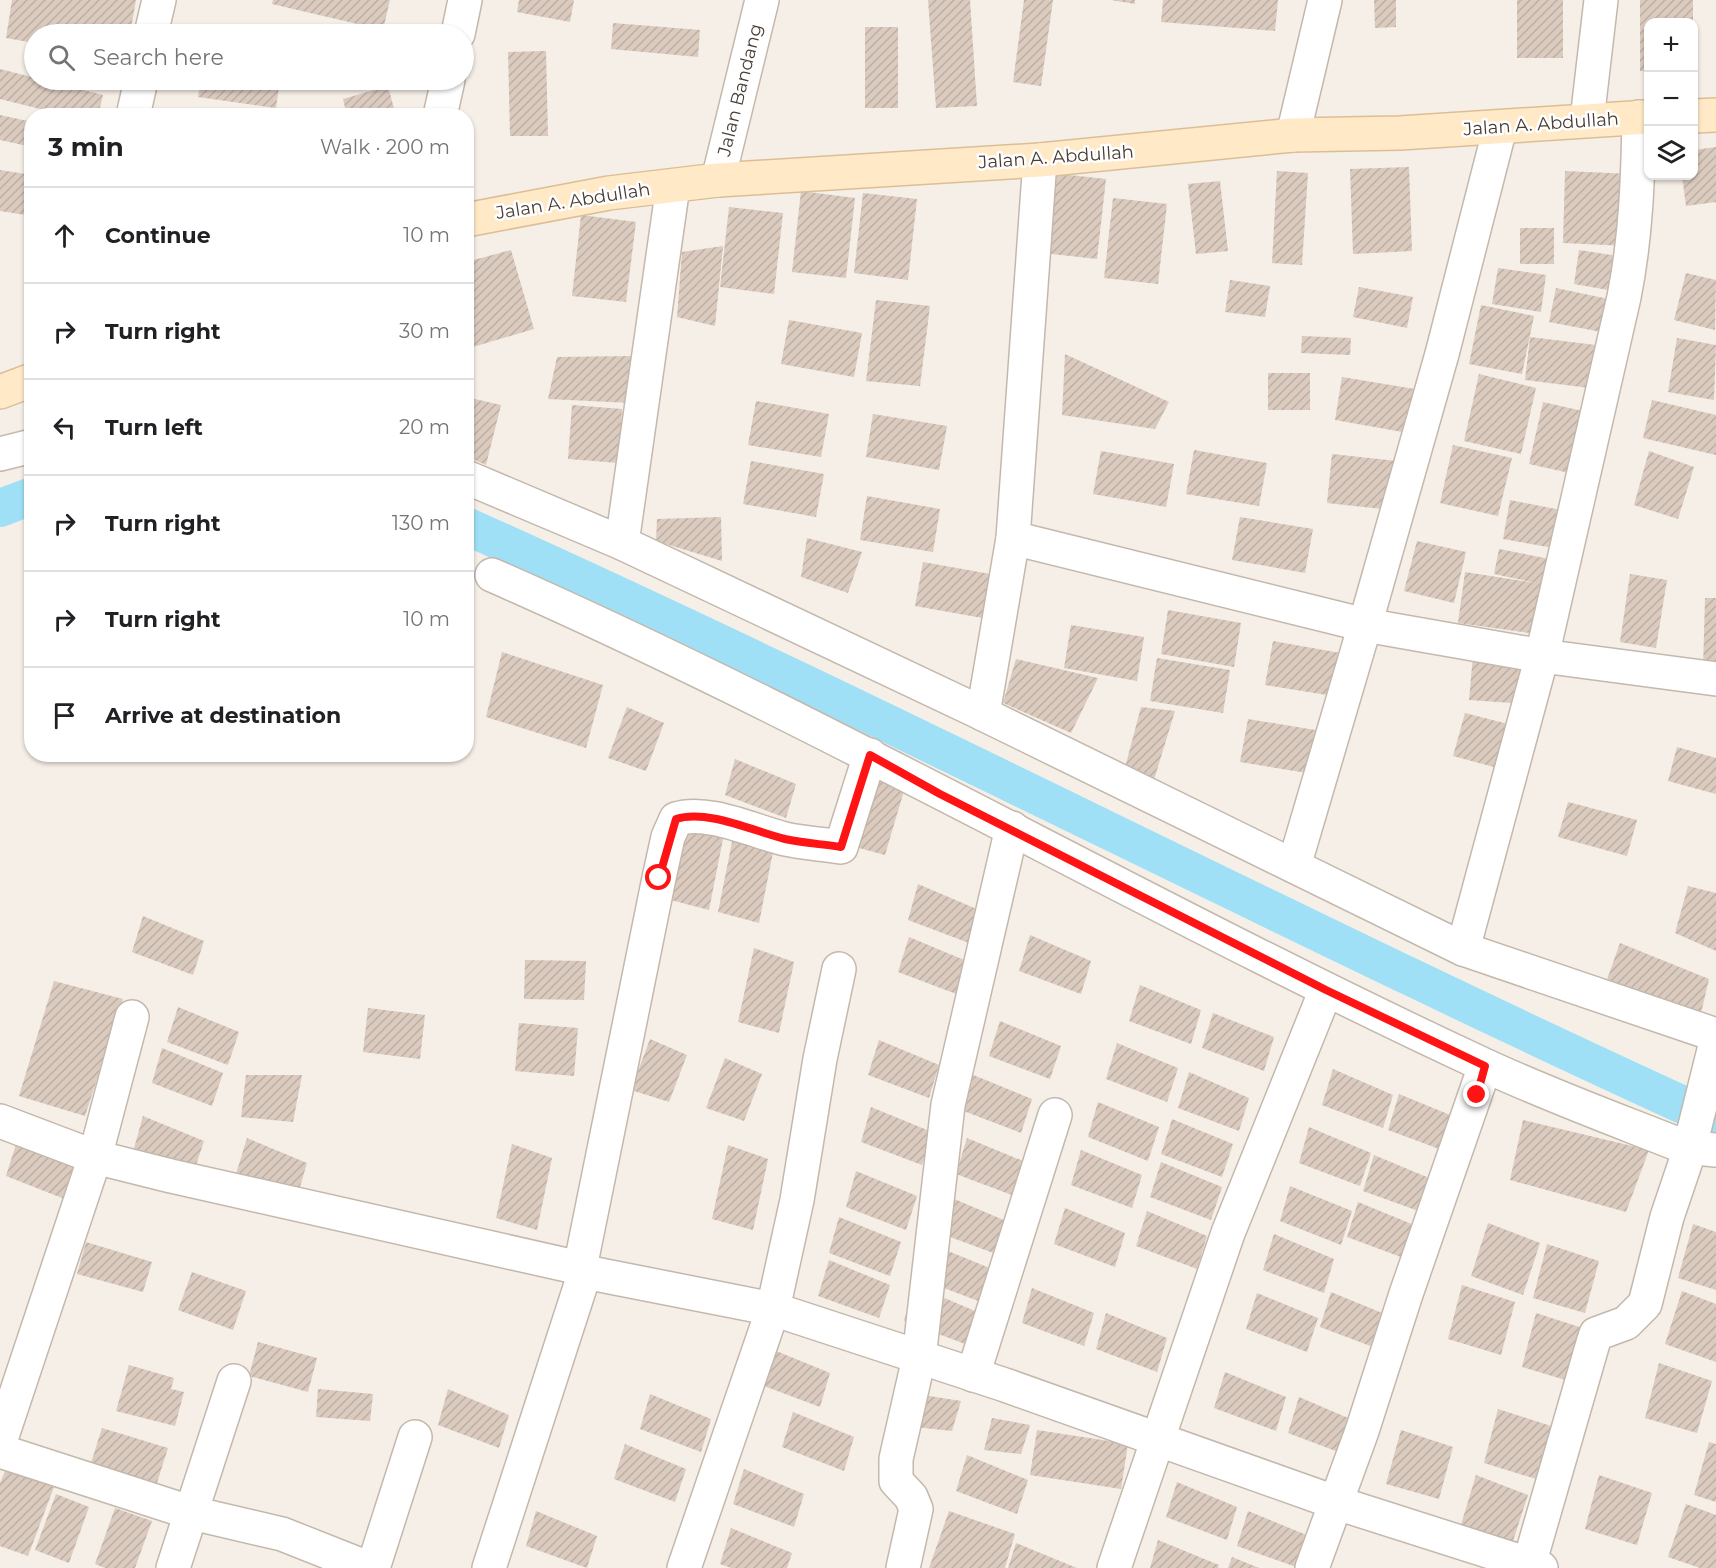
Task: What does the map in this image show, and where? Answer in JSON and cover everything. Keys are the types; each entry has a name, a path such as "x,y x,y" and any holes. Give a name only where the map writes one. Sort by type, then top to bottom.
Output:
{"street":[{"path":"153,24 159,0"},
{"path":"460,24 465,0"},
{"name":"Jalan Bandang","path":"717,180 762,0"},
{"path":"1293,135 1325,0"},
{"path":"1587,120 1601,0"},
{"path":"135,108 139,90"},
{"path":"442,108 446,90"},
{"path":"1698,116 1716,115"},
{"path":"1463,949 1542,656 1574,522 1633,251 1644,117"},
{"name":"Jalan A. Abdullah","path":"474,218 609,193 717,180 1040,160 1293,135 1500,128 1644,117"},
{"path":"1294,866 1442,354 1500,128"},
{"path":"983,714 1013,538 1040,160"},
{"path":"622,543 673,186"},
{"path":"0,392 24,383"},
{"path":"0,454 24,448"},
{"path":"0,1121 95,1157 582,1270 773,1309 973,1375 1337,1503 1533,1567 1596,1334 1626,1323 1645,1304 1666,1217 1696,1144 1715,1044 1463,949 983,714 622,543 474,480"},
{"path":"1013,538 1365,624 1542,656 1716,679"},
{"path":"492,575 599,622 870,755 940,794 1012,828 1326,990 1485,1066 1696,1144"},
{"path":"489,1568 582,1270 659,878 676,819 688,815 708,817 788,839 841,847 870,755"},
{"path":"903,1568 916,1509 911,1497 896,1480 896,1459 919,1358 948,1106 1012,828"},
{"path":"684,1568 773,1309 797,1200 820,1059 839,969"},
{"path":"1114,1568 1228,1233 1326,990"},
{"path":"0,1442 95,1157 132,1017"},
{"path":"1312,1568 1337,1503 1485,1066"},
{"path":"973,1375 1055,1115"},
{"path":"173,1568 234,1381"},
{"path":"374,1568 415,1437"},
{"path":"0,1451 192,1512 282,1534 368,1568"}],"building":[{"path":"12,0 136,0 132,24 24,24 24,41 6,38"},
{"path":"273,0 390,0 384,24 357,24 272,4"},
{"path":"519,0 574,0 570,22 517,12"},
{"path":"928,0 970,0 977,106 936,108"},
{"path":"1024,0 1053,0 1041,86 1013,82"},
{"path":"1111,0 1135,0 1135,4"},
{"path":"1163,0 1278,0 1275,31 1161,22"},
{"path":"1374,0 1396,0 1396,27 1375,28"},
{"path":"1517,0 1563,0 1563,58 1517,58"},
{"path":"1640,0 1693,0 1693,18 1644,18 1644,71 1640,71"},
{"path":"613,23 700,30 698,57 611,49"},
{"path":"865,27 898,27 898,108 865,108"},
{"path":"546,51 548,136 510,136 508,52"},
{"path":"0,69 24,75 24,90 83,90 103,95 100,108 36,108 0,99"},
{"path":"199,90 279,90 276,108 198,97"},
{"path":"374,90 389,90 394,108 345,108 343,99"},
{"path":"0,115 24,120 24,145 0,140"},
{"path":"1716,147 1716,202 1686,206 1683,180 1698,180 1698,149"},
{"path":"1409,167 1412,251 1353,254 1350,169"},
{"path":"0,170 24,174 24,215 0,211"},
{"path":"1277,171 1308,173 1302,265 1272,263"},
{"path":"1565,171 1631,174 1628,246 1563,243"},
{"path":"1051,173 1106,179 1097,259 1043,253"},
{"path":"1220,181 1228,251 1196,254 1188,184"},
{"path":"801,191 855,198 846,278 792,272"},
{"path":"863,193 917,199 908,280 854,273"},
{"path":"1113,198 1167,204 1158,284 1104,278"},
{"path":"729,207 783,213 774,294 720,287"},
{"path":"581,215 636,222 626,302 572,296"},
{"path":"1520,228 1554,228 1554,264 1520,264"},
{"path":"723,246 715,326 677,317 682,252"},
{"path":"511,250 534,329 474,347 474,260"},
{"path":"1579,250 1618,256 1614,291 1574,284"},
{"path":"1498,268 1546,275 1541,312 1492,304"},
{"path":"1686,273 1716,280 1715,330 1674,320"},
{"path":"1230,280 1270,286 1265,317 1225,312"},
{"path":"1359,287 1413,297 1407,328 1353,317"},
{"path":"1556,288 1618,301 1612,334 1549,322"},
{"path":"876,300 930,306 920,386 866,381"},
{"path":"1481,305 1534,316 1522,374 1469,364"},
{"path":"789,320 862,333 854,377 781,364"},
{"path":"1302,336 1351,338 1350,355 1301,353"},
{"path":"1530,337 1604,346 1598,389 1525,380"},
{"path":"1677,338 1716,345 1714,400 1668,392"},
{"path":"1065,354 1169,402 1155,429 1062,415"},
{"path":"631,356 631,403 548,399 557,357"},
{"path":"1268,373 1310,373 1310,410 1268,410"},
{"path":"1479,374 1536,388 1521,454 1464,441"},
{"path":"1342,377 1415,389 1408,433 1335,420"},
{"path":"474,399 501,405 486,465 474,460"},
{"path":"1652,400 1716,415 1716,455 1643,438"},
{"path":"756,401 829,414 821,457 748,445"},
{"path":"1543,402 1587,412 1574,474 1529,464"},
{"path":"572,405 622,409 619,463 568,459"},
{"path":"873,414 947,426 939,470 866,457"},
{"path":"1453,445 1512,458 1498,516 1440,503"},
{"path":"1194,450 1267,463 1259,506 1186,494"},
{"path":"1101,451 1174,464 1166,507 1093,494"},
{"path":"1649,451 1694,467 1678,519 1634,505"},
{"path":"1332,454 1397,461 1391,510 1327,503"},
{"path":"751,461 824,474 816,517 743,504"},
{"path":"867,496 940,509 933,552 860,540"},
{"path":"1510,500 1566,511 1559,549 1503,539"},
{"path":"721,517 722,561 656,541 657,519"},
{"path":"1240,517 1313,529 1305,573 1232,560"},
{"path":"807,538 862,552 848,593 801,577"},
{"path":"1417,541 1466,552 1454,603 1404,591"},
{"path":"1499,549 1555,560 1544,635 1458,623 1465,572 1536,583 1494,574"},
{"path":"923,562 996,575 988,619 915,606"},
{"path":"1630,574 1667,580 1656,648 1620,642"},
{"path":"1705,598 1716,598 1716,670 1703,670"},
{"path":"1168,610 1241,623 1234,667 1161,654"},
{"path":"1071,625 1144,637 1137,681 1064,668"},
{"path":"1273,641 1346,654 1339,697 1265,685"},
{"path":"502,652 603,685 586,748 486,717"},
{"path":"1473,655 1530,659 1527,704 1469,700"},
{"path":"1157,658 1230,670 1223,713 1150,701"},
{"path":"1016,659 1098,678 1071,733 1003,703"},
{"path":"627,707 664,723 646,771 608,758"},
{"path":"1141,707 1175,711 1153,783 1123,775"},
{"path":"1465,713 1516,726 1505,770 1453,756"},
{"path":"1248,719 1321,731 1313,774 1240,762"},
{"path":"1677,747 1716,758 1716,794 1668,781"},
{"path":"735,759 796,784 786,818 725,795"},
{"path":"873,772 906,784 885,855 848,845"},
{"path":"1568,802 1637,820 1627,856 1558,837"},
{"path":"683,825 723,839 709,910 667,899"},
{"path":"733,837 773,852 759,923 718,912"},
{"path":"918,884 979,910 969,943 908,920"},
{"path":"1688,886 1716,893 1716,951 1675,933"},
{"path":"143,916 204,941 193,975 132,952"},
{"path":"1030,935 1091,961 1081,994 1019,971"},
{"path":"909,937 969,962 959,995 898,972"},
{"path":"1620,943 1709,979 1699,1022 1604,988"},
{"path":"754,948 794,962 779,1033 738,1022"},
{"path":"525,960 586,961 584,1000 524,999"},
{"path":"54,981 123,999 85,1116 19,1096"},
{"path":"1140,985 1201,1010 1191,1044 1129,1021"},
{"path":"178,1007 239,1032 228,1065 167,1042"},
{"path":"368,1008 425,1015 420,1059 363,1052"},
{"path":"1213,1013 1274,1037 1264,1071 1202,1048"},
{"path":"1000,1021 1061,1046 1050,1079 989,1056"},
{"path":"519,1023 578,1028 574,1076 515,1071"},
{"path":"650,1039 687,1055 669,1102 631,1090"},
{"path":"879,1040 939,1065 929,1098 868,1075"},
{"path":"1117,1043 1178,1068 1167,1102 1106,1079"},
{"path":"162,1048 223,1073 212,1106 152,1083"},
{"path":"725,1058 762,1074 744,1121 706,1108"},
{"path":"1333,1069 1393,1095 1383,1128 1322,1105"},
{"path":"1189,1072 1249,1098 1239,1131 1178,1108"},
{"path":"971,1074 1032,1099 1021,1133 961,1110"},
{"path":"246,1075 302,1075 293,1122 241,1117"},
{"path":"1399,1094 1460,1119 1450,1153 1388,1130"},
{"path":"1098,1102 1159,1127 1148,1161 1088,1137"},
{"path":"871,1107 932,1132 922,1165 861,1142"},
{"path":"143,1116 204,1141 193,1174 133,1152"},
{"path":"1172,1119 1233,1144 1222,1177 1161,1154"},
{"path":"1523,1120 1649,1150 1626,1212 1510,1180"},
{"path":"1309,1127 1371,1153 1360,1186 1299,1163"},
{"path":"247,1138 307,1163 297,1197 236,1174"},
{"path":"967,1138 1028,1163 1017,1197 956,1174"},
{"path":"17,1141 78,1166 67,1200 6,1176"},
{"path":"512,1144 552,1158 537,1230 496,1218"},
{"path":"728,1145 768,1159 753,1230 712,1219"},
{"path":"1081,1150 1142,1175 1132,1208 1071,1185"},
{"path":"1374,1155 1434,1180 1424,1213 1363,1191"},
{"path":"1161,1162 1222,1187 1211,1220 1150,1197"},
{"path":"856,1171 917,1196 906,1230 846,1207"},
{"path":"1290,1186 1352,1211 1341,1245 1280,1221"},
{"path":"945,1195 1006,1221 996,1254 934,1231"},
{"path":"1358,1202 1419,1227 1409,1260 1347,1237"},
{"path":"1065,1208 1125,1233 1115,1267 1054,1244"},
{"path":"1147,1211 1207,1236 1197,1269 1136,1246"},
{"path":"839,1217 901,1242 890,1276 829,1253"},
{"path":"1488,1223 1540,1243 1523,1295 1471,1276"},
{"path":"1693,1224 1716,1232 1716,1290 1678,1278"},
{"path":"1274,1234 1334,1259 1324,1293 1263,1270"},
{"path":"86,1242 152,1262 143,1292 77,1274"},
{"path":"931,1244 992,1269 981,1302 920,1279"},
{"path":"1547,1244 1599,1261 1585,1313 1533,1298"},
{"path":"829,1260 890,1285 879,1318 818,1296"},
{"path":"192,1272 246,1291 233,1330 178,1310"},
{"path":"914,1285 975,1311 965,1344 904,1321"},
{"path":"1462,1285 1515,1302 1501,1355 1448,1339"},
{"path":"1032,1288 1094,1313 1084,1346 1022,1323"},
{"path":"1682,1291 1716,1304 1716,1362 1665,1344"},
{"path":"1331,1292 1392,1317 1381,1350 1320,1327"},
{"path":"1257,1293 1318,1318 1307,1352 1246,1329"},
{"path":"1106,1313 1167,1338 1157,1372 1096,1349"},
{"path":"1536,1313 1589,1330 1575,1383 1522,1367"},
{"path":"258,1342 317,1358 308,1392 249,1376"},
{"path":"769,1348 830,1373 820,1407 759,1384"},
{"path":"1659,1363 1712,1381 1697,1433 1645,1418"},
{"path":"129,1365 174,1378 171,1389 184,1392 175,1426 116,1411"},
{"path":"1225,1372 1286,1397 1276,1431 1214,1408"},
{"path":"318,1389 373,1394 370,1421 316,1417"},
{"path":"448,1389 509,1415 499,1448 438,1425"},
{"path":"650,1394 711,1419 701,1452 640,1429"},
{"path":"923,1395 961,1401 952,1431 914,1427"},
{"path":"1299,1397 1360,1423 1349,1456 1288,1433"},
{"path":"1498,1409 1551,1426 1536,1479 1484,1463"},
{"path":"793,1412 854,1437 844,1471 782,1447"},
{"path":"992,1418 1030,1425 1021,1454 984,1450"},
{"path":"102,1428 168,1448 156,1486 90,1466"},
{"path":"1037,1430 1128,1444 1121,1489 1030,1475"},
{"path":"1401,1430 1453,1447 1439,1499 1386,1484"},
{"path":"1709,1442 1716,1444 1716,1502 1694,1495"},
{"path":"625,1444 686,1469 675,1502 614,1479"},
{"path":"967,1455 1028,1480 1017,1514 956,1491"},
{"path":"6,1469 54,1487 28,1556 0,1546 0,1483"},
{"path":"744,1469 804,1494 794,1527 733,1504"},
{"path":"1476,1475 1528,1495 1511,1547 1460,1528"},
{"path":"1599,1475 1652,1493 1637,1545 1585,1529"},
{"path":"1177,1482 1237,1507 1227,1540 1166,1517"},
{"path":"56,1494 89,1507 69,1563 35,1550"},
{"path":"1686,1504 1716,1515 1716,1568 1700,1568 1668,1557"},
{"path":"115,1508 152,1521 135,1568 105,1568 95,1564"},
{"path":"536,1511 597,1536 587,1568 526,1546"},
{"path":"949,1511 1015,1534 1005,1568 929,1568"},
{"path":"1248,1511 1309,1536 1299,1568 1237,1546"},
{"path":"731,1528 792,1553 787,1568 731,1568 720,1564"},
{"path":"1158,1540 1219,1565 1218,1568 1150,1568"},
{"path":"1016,1543 1077,1568 1008,1568"},
{"path":"1232,1557 1259,1568 1228,1568"}],"waterway":[{"path":"0,508 24,499"},
{"path":"474,530 780,672 1403,973 1716,1120"}],"route":[{"path":"659,878 668,837 676,819 688,815 708,817 788,839 841,847 870,755 940,794 1012,828 1326,990 1485,1066 1477,1095"}]}
